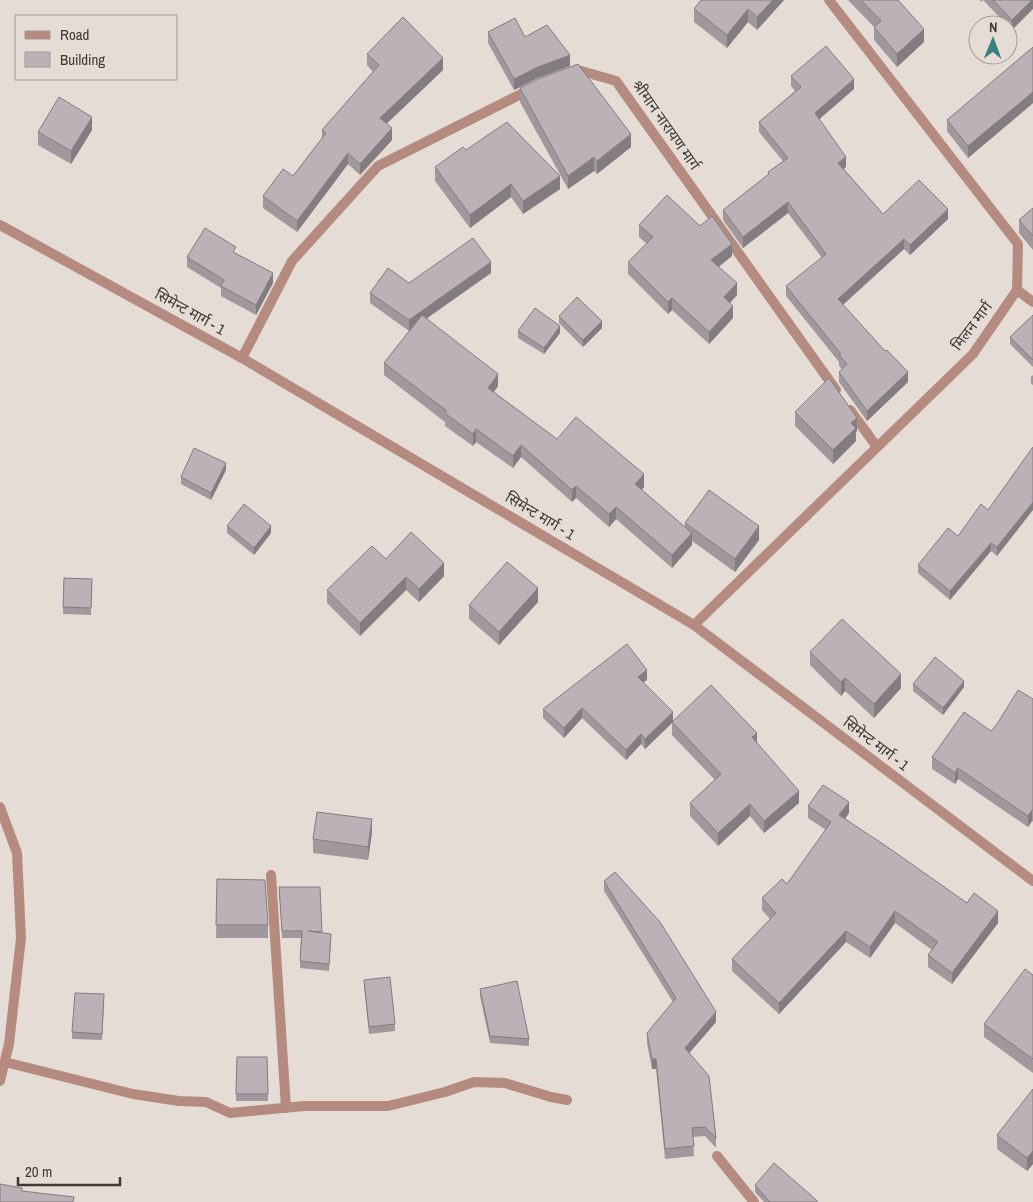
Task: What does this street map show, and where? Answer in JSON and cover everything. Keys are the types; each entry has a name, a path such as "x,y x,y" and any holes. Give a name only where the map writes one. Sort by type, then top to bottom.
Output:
{"street":[{"path":"829,0 1018,244 1017,290 1033,302"},
{"name":"श्रीमान नारायण मार्ग","path":"563,76 578,70 616,80 877,447"},
{"path":"242,358 292,261 378,166 540,84"},
{"name":"सिमेन्ट मार्ग - 1","path":"0,226 242,358 694,625 1033,882"},
{"name":"मिलन मार्ग","path":"694,625 973,354 1017,290"},
{"path":"0,807 17,853 21,938 9,1044 0,1081"},
{"path":"271,875 286,1108"},
{"path":"5,1062 133,1094 179,1101 206,1102 230,1113 304,1106 388,1106 445,1092 474,1082 505,1083 567,1100"},
{"path":"717,1156 754,1202"}],"building":[{"path":"701,0 773,0 757,17 748,9 727,35 694,9"},
{"path":"861,0 898,0 924,29 897,54 874,27 881,21"},
{"path":"993,0 1032,0 1017,15 1007,15"},
{"path":"403,17 443,58 380,118 392,128 360,164 348,153 297,221 263,196 283,169 293,176 326,133 322,130 379,65 367,54"},
{"path":"515,18 525,37 547,25 570,55 538,67 514,79 488,32"},
{"path":"826,46 854,79 815,113 846,157 838,163 883,214 919,180 948,209 910,245 904,239 838,299 885,351 887,350 908,372 867,411 839,372 847,364 839,355 841,354 786,286 826,254 788,202 743,237 723,210 769,174 768,172 788,158 759,122 801,87 791,76"},
{"path":"1033,47 1033,92 968,146 947,120 1012,65 1018,65 1018,60"},
{"path":"578,64 631,134 597,161 594,157 568,176 520,88"},
{"path":"59,97 92,117 71,151 38,132"},
{"path":"507,122 560,176 523,201 511,184 470,215 435,167 463,147 466,150"},
{"path":"667,195 700,226 712,216 732,244 711,260 737,283 724,297 733,306 709,332 672,298 668,302 628,262 653,237 639,225"},
{"path":"1033,208 1033,236 1019,220"},
{"path":"205,228 236,247 233,252 273,273 256,305 221,286 224,280 187,257"},
{"path":"473,238 491,262 409,320 370,293 388,268 409,283"},
{"path":"577,297 602,321 583,340 559,316"},
{"path":"535,308 560,326 544,348 518,331"},
{"path":"422,315 498,374 488,388 557,439 576,417 644,474 635,484 692,533 672,555 616,507 609,514 576,486 572,490 521,445 513,456 476,429 473,434 445,413 447,411 384,363"},
{"path":"1033,315 1033,360 1010,337"},
{"path":"829,378 857,418 851,423 856,428 833,450 795,412"},
{"path":"1033,447 1033,502 997,547 991,543 950,591 918,565 948,528 958,536 981,504 988,510"},
{"path":"194,448 226,463 211,493 181,477"},
{"path":"709,490 759,526 735,559 685,523"},
{"path":"244,504 271,526 254,548 227,526"},
{"path":"411,532 444,563 419,589 406,577 360,623 327,590 372,546 386,559"},
{"path":"507,562 538,588 499,632 469,605"},
{"path":"64,578 92,579 91,608 63,607"},
{"path":"842,619 901,674 874,704 845,678 841,682 810,652"},
{"path":"627,644 647,670 638,677 673,712 645,739 641,734 626,750 582,708 564,728 543,709"},
{"path":"935,657 964,681 943,708 913,684"},
{"path":"711,685 757,733 752,737 799,791 764,821 750,804 718,833 690,803 721,774 672,722"},
{"path":"1018,690 1033,699 1033,810 1028,816 958,768 955,773 932,757 964,712 991,731"},
{"path":"823,785 849,802 839,815 967,903 974,893 998,911 952,973 928,955 938,942 895,911 870,947 846,931 779,1003 732,959 776,913 762,898 782,879 787,884 831,822 808,806"},
{"path":"317,812 372,819 368,847 313,839"},
{"path":"615,872 660,922 716,1012 685,1048 709,1076 716,1138 705,1127 692,1128 694,1146 665,1149 656,1059 652,1059 647,1033 676,998 604,881"},
{"path":"217,879 265,880 268,925 216,925"},
{"path":"279,887 320,887 322,932 308,931 331,934 329,964 300,961 302,931 282,931"},
{"path":"1025,969 1033,975 1033,1059 984,1024"},
{"path":"390,977 395,1024 369,1027 364,980"},
{"path":"517,981 529,1039 490,1036 480,989"},
{"path":"75,993 104,994 102,1034 72,1032"},
{"path":"237,1057 267,1057 268,1094 236,1094"},
{"path":"1033,1089 1033,1151 1027,1158 997,1135"},
{"path":"774,1163 818,1202 770,1202 755,1185"},
{"path":"0,1184 22,1188 22,1191 74,1197 73,1202 0,1202"}]}
